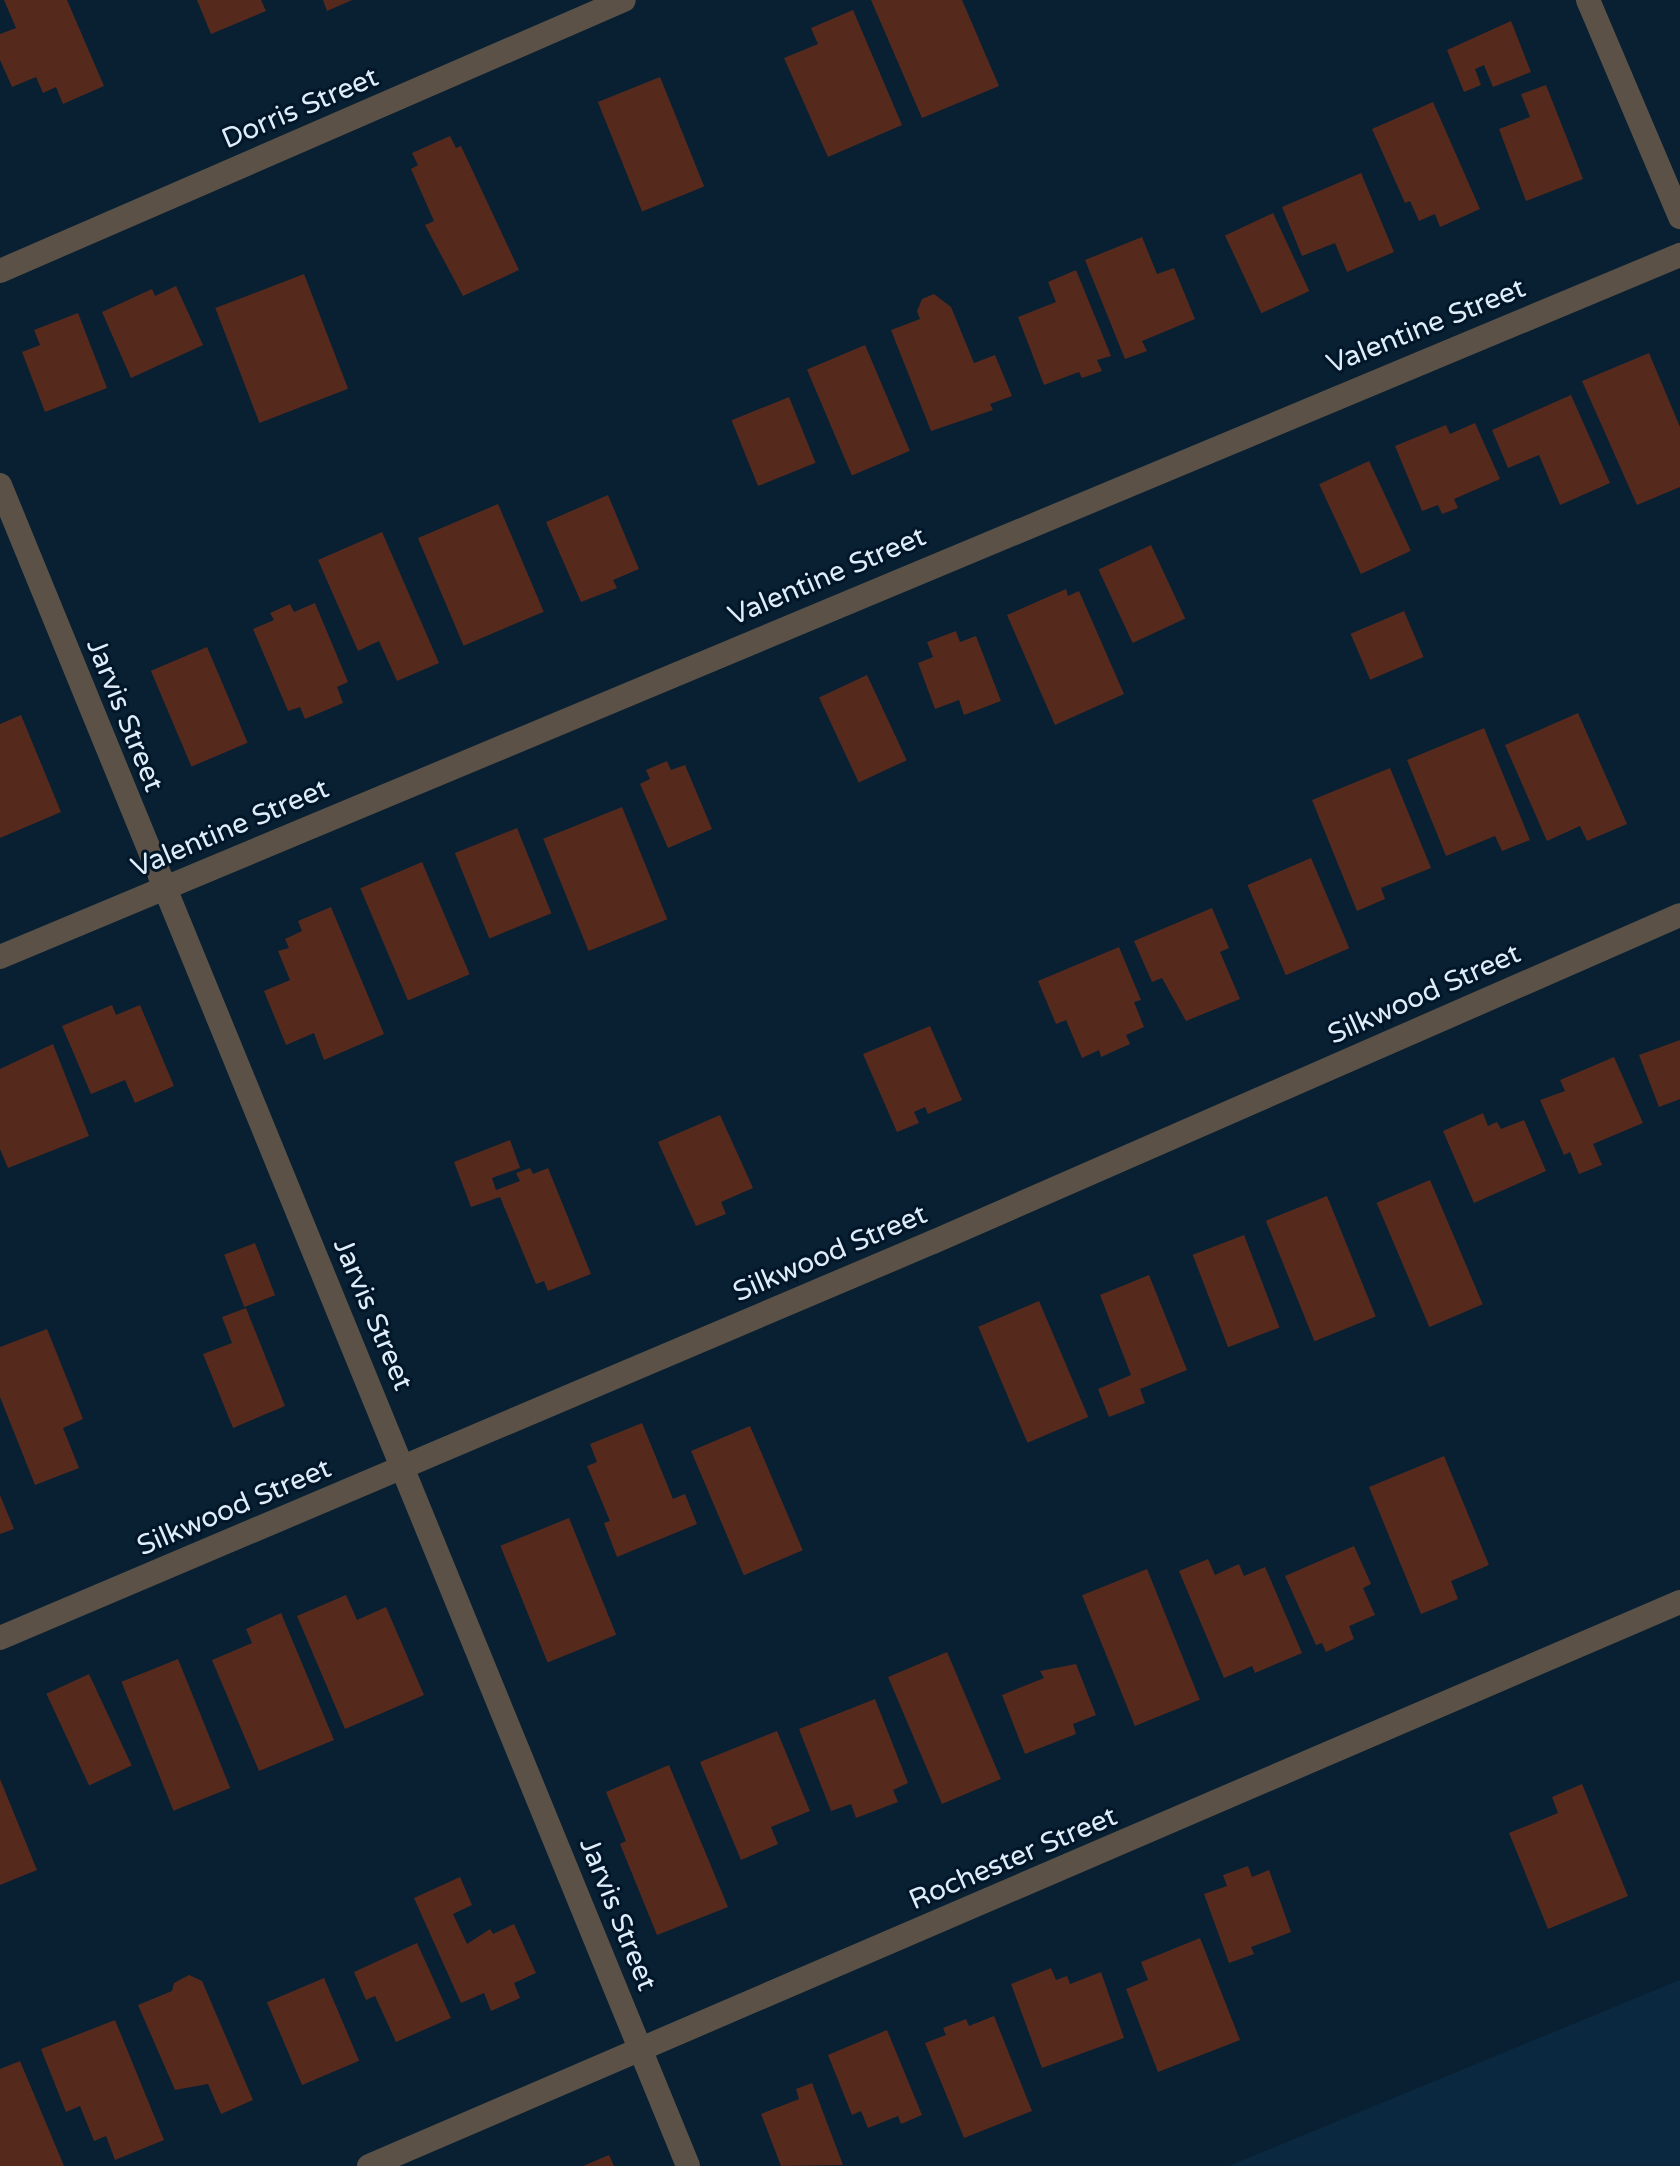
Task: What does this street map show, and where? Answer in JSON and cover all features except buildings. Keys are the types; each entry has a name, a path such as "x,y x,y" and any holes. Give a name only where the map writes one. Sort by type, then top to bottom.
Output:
{"street":[{"name":"Dorris Street","path":"0,271 624,0"},
{"path":"1588,0 1680,217"},
{"name":"Valentine Street","path":"0,957 1680,255"},
{"name":"Jarvis Street","path":"0,485 688,2166"},
{"name":"Silkwood Street","path":"0,1638 404,1467 1680,915"},
{"name":"Rochester Street","path":"369,2166 1680,1602"}],"shaded area":[{"path":"1680,1980 1680,2166 1229,2166"}]}
